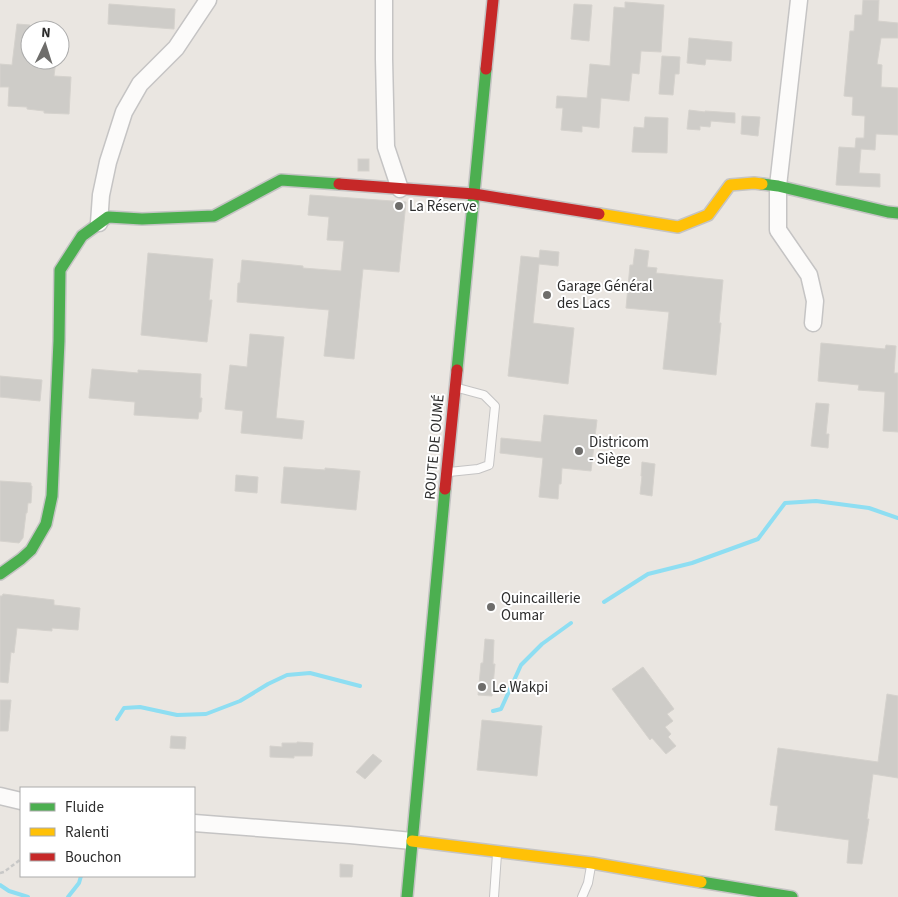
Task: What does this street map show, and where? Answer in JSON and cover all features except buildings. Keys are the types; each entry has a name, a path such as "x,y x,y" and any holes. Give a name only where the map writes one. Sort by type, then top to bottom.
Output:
{"street":[{"path":"99,223 101,196 108,162 124,112 140,84 176,48 208,0"},
{"path":"384,0 386,147 400,189"},
{"name":"ROUTE DE OUMÉ","path":"407,897 493,0"},
{"path":"799,0 778,186 778,230 808,275 816,301 813,323"},
{"path":"0,574 30,550 46,524 52,496 59,341 60,270 82,236 108,217 142,219 214,216 281,180 474,194 678,227 708,215 730,185 754,183 778,186 898,213"},
{"path":"0,558 21,559"},
{"path":"0,796 20,801"},
{"path":"195,824 412,841 592,863 792,897"}],"lane":[{"path":"447,472 478,469 489,465 496,406 484,395 455,386"},
{"path":"494,897 497,852"},
{"path":"582,897 588,883 592,863"}],"path":[{"path":"0,873 20,860"}],"waterway":[{"path":"604,602 648,574 692,563 758,539 785,503 816,501 869,508 898,518"},
{"path":"493,711 501,709 521,665 542,644 571,623"},
{"path":"117,719 124,708 140,707 177,715 206,714 240,701 287,675 310,673 360,686"},
{"path":"68,897 79,883 81,877"},
{"path":"0,885 9,891 28,897"}],"traffic: fast":[{"path":"457,370 486,69"},
{"path":"0,574 31,550 46,524 52,496 59,341 60,270 82,236 108,217 142,219 214,216 281,180 339,184"},
{"path":"762,184 898,213"},
{"path":"407,897 445,489"},
{"path":"701,882 792,897"}],"traffic: slow":[{"path":"599,214 678,227 708,215 730,185 762,184"},
{"path":"412,841 592,863 701,882"}],"traffic: jam":[{"path":"486,69 493,0"},
{"path":"339,184 474,194 599,214"},
{"path":"445,489 457,370"}],"place":[{"name":"La Réserve","path":"399,206"},
{"name":"Garage Général des Lacs","path":"547,295"},
{"name":"Districom - Siège","path":"579,451"},
{"name":"Quincaillerie Oumar","path":"491,607"},
{"name":"Le Wakpi","path":"482,687"}]}
